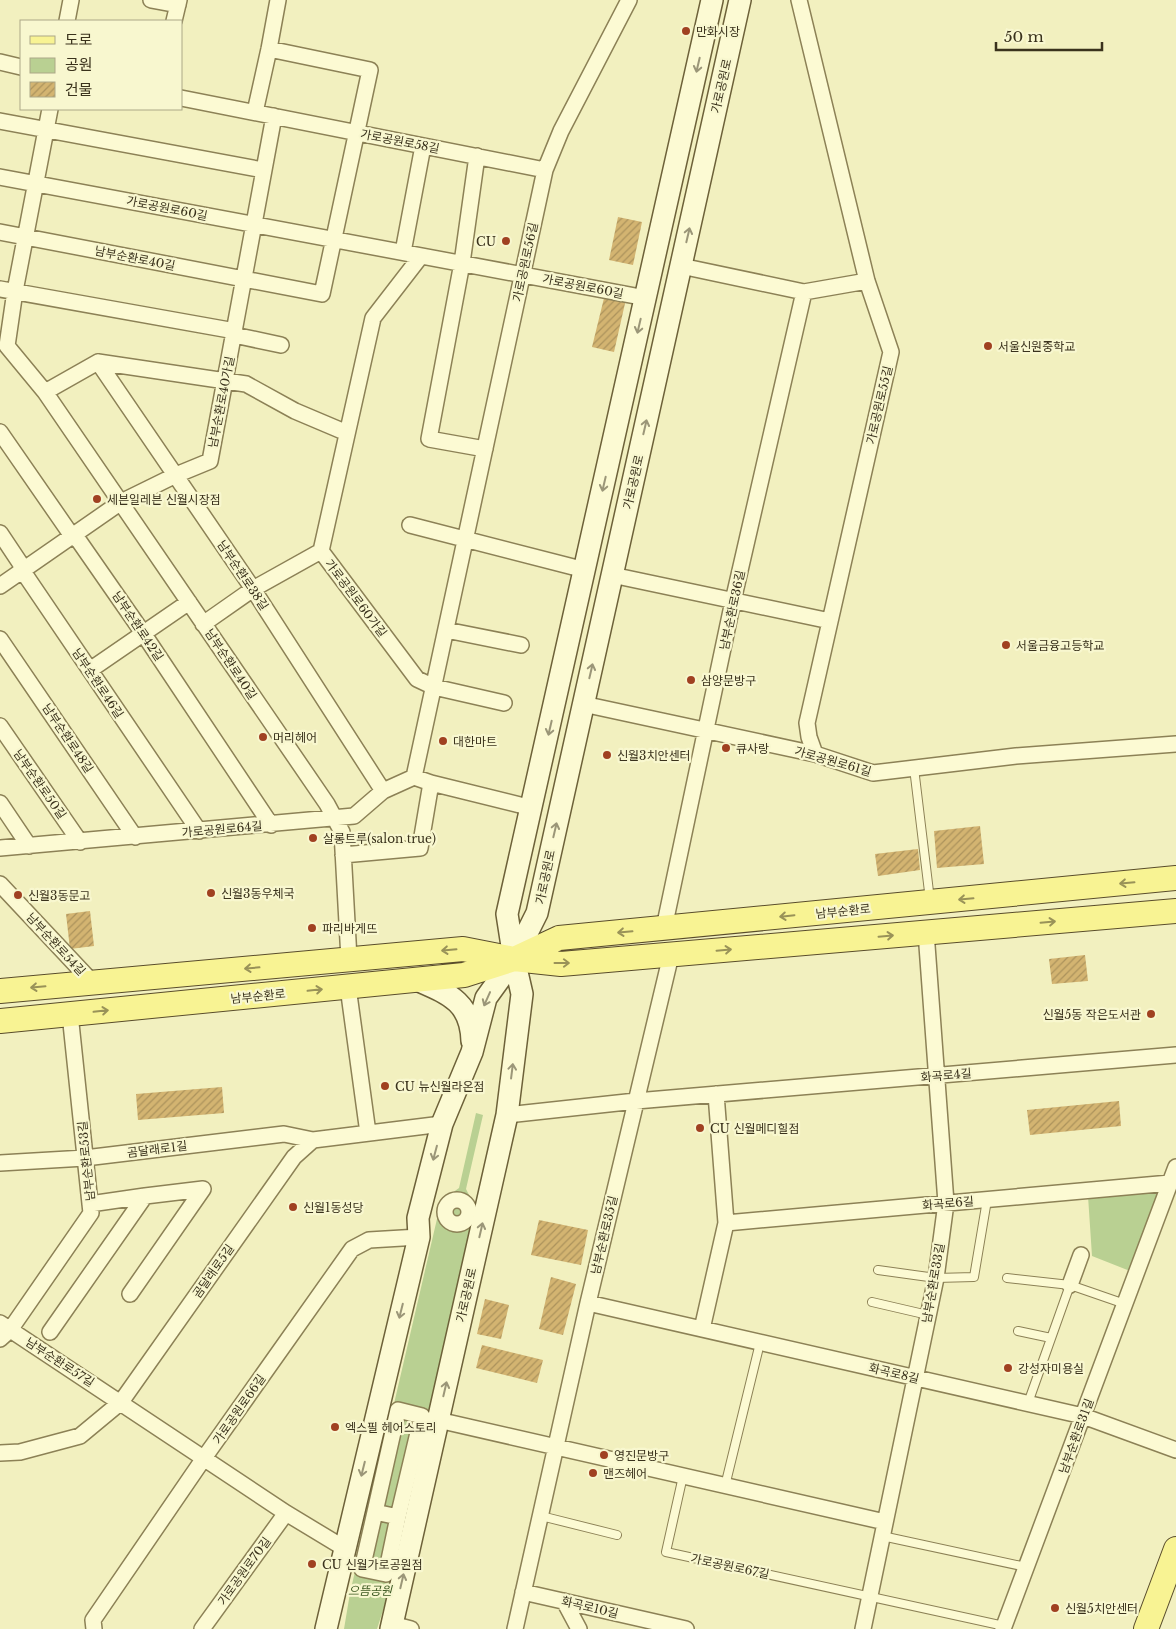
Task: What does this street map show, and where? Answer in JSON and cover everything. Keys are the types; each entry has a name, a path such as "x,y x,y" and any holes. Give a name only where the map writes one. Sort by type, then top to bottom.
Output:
{"main road":[{"name":"가로공원로","path":"398,1627 438,1420 507,1115 522,994 507,914 712,0"},
{"name":"가로공원로","path":"326,1629 419,1237 418,1218 442,1124 472,1052 486,998 514,959 537,913 740,0"},
{"name":"남부순환로","path":"0,1021 464,975 514,959 559,938 1176,878"},
{"name":"남부순환로","path":"0,991 463,949 514,959 561,964 1176,911"},
{"path":"417,980 443,992 457,1001 466,1011 471,1026 472,1052"},
{"path":"1146,1629 1176,1549"}],"street":[{"path":"66,20 71,0"},
{"path":"151,0 178,3 174,20"},
{"path":"255,112 278,0"},
{"name":"가로공원로56길","path":"414,777 545,170 561,131 629,0"},
{"name":"가로공원로55길","path":"798,0 868,281 891,352 807,724 815,754"},
{"path":"244,279 322,294 370,70 269,49"},
{"path":"0,62 20,67"},
{"name":"가로공원로58길","path":"182,98 545,170"},
{"name":"남부순환로40길","path":"50,110 25,237 8,290 4,346 45,392 335,819 342,832 349,959"},
{"name":"남부순환로40가길","path":"0,586 121,502 210,461 274,116"},
{"path":"0,121 264,170"},
{"path":"403,252 423,146"},
{"path":"477,156 462,263 429,439 485,449"},
{"name":"가로공원로60길","path":"0,177 646,298"},
{"name":"남부순환로40길","path":"0,232 244,279"},
{"name":"가로공원로60가길","path":"421,256 373,318 321,551 416,680 434,687"},
{"path":"681,266 804,292 868,281"},
{"path":"8,290 234,333 281,345"},
{"name":"남부순환로36길","path":"664,928 734,601 804,292"},
{"path":"45,392 98,362 246,384 295,411 347,433"},
{"name":"남부순환로38길","path":"98,362 253,590 383,791"},
{"name":"남부순환로42길","path":"0,432 72,536 79,541 143,633 271,825"},
{"path":"410,525 585,570"},
{"name":"남부순환로46길","path":"0,533 20,563 22,570 199,831"},
{"path":"204,624 253,590 321,551"},
{"path":"612,575 830,621"},
{"path":"90,670 188,602"},
{"path":"446,630 522,646"},
{"name":"남부순환로48길","path":"0,639 135,837"},
{"path":"434,687 504,703"},
{"name":"가로공원로61길","path":"583,704 815,754 873,773 1016,756 1176,744"},
{"name":"남부순환로50길","path":"0,726 80,842"},
{"path":"414,777 532,808"},
{"name":"가로공원로64길","path":"0,848 354,816 383,791 414,777"},
{"path":"343,855 420,848 431,783"},
{"path":"0,803 29,846"},
{"name":"남부순환로54길","path":"0,884 92,982"},
{"name":"남부순환로33길","path":"863,1629 936,1278 946,1203 926,932"},
{"name":"남부순환로35길","path":"515,1629 588,1303 671,955"},
{"path":"348,987 368,1133"},
{"name":"남부순환로53길","path":"3,1330 91,1213 70,1014"},
{"name":"화곡로4길","path":"507,1115 636,1101 1176,1055"},
{"path":"702,1329 726,1223 716,1094"},
{"path":"313,1140 442,1124"},
{"name":"곰달래로1길","path":"0,1163 85,1158 284,1134 313,1140"},
{"name":"곰달래로5길","path":"0,1452 20,1452 80,1436 121,1402 294,1157 313,1140"},
{"name":"남부순환로31길","path":"1004,1628 1176,1167"},
{"name":"화곡로6길","path":"726,1223 1170,1183"},
{"path":"90,1204 203,1190 130,1294"},
{"path":"50,1332 146,1196"},
{"path":"445,1212 447,1220 454,1224 462,1223 468,1218"},
{"name":"가로공원로66길","path":"94,1629 93,1620 204,1458 352,1249 370,1240 419,1237"},
{"path":"1070,1285 1081,1255"},
{"name":"화곡로8길","path":"588,1303 1083,1416 1176,1450"},
{"name":"남부순환로57길","path":"3,1330 121,1402 204,1458"},
{"path":"398,1410 422,1416 398,1518 386,1574 362,1569 398,1410"},
{"path":"438,1420 725,1486 884,1529"},
{"path":"204,1458 286,1513 344,1548"},
{"path":"376,1512 398,1518"},
{"name":"가로공원로70길","path":"202,1629 286,1513"},
{"name":"화곡로10길","path":"523,1592 686,1629"},
{"path":"564,1601 579,1629"}],"lane":[{"path":"914,768 930,902"},
{"path":"878,1270 936,1278 974,1277 987,1200"},
{"path":"1007,1278 1070,1285 1125,1304"},
{"path":"1028,1403 1070,1285"},
{"path":"872,1302 928,1314"},
{"path":"1018,1331 1051,1338"},
{"path":"725,1486 760,1342"},
{"name":"가로공원로67길","path":"684,1476 666,1552 870,1597"},
{"path":"541,1516 617,1535"},
{"path":"884,1529 1026,1567"},
{"name":"남부순환로31길","path":"870,1597 1004,1628"}],"green space":[{"name":"으뜸공원","path":"476,1113 483,1115 466,1189 474,1205 474,1214 386,1601 377,1629 344,1629 350,1593 440,1206 445,1198 459,1188"},
{"path":"1161,1190 1130,1271 1092,1256 1088,1196"}],"building":[{"path":"618,217 642,222 633,265 609,260"},
{"path":"605,294 626,299 614,352 592,347"},
{"path":"980,826 984,864 937,868 934,831"},
{"path":"918,849 920,870 878,876 875,854"},
{"path":"90,911 94,946 70,949 66,914"},
{"path":"1085,955 1088,981 1052,984 1049,959"},
{"path":"222,1087 224,1113 138,1120 136,1094"},
{"path":"1119,1101 1121,1126 1030,1135 1027,1110"},
{"path":"539,1220 588,1230 581,1265 531,1255"},
{"path":"551,1277 576,1284 563,1335 539,1329"},
{"path":"485,1299 509,1305 501,1339 477,1334"},
{"path":"482,1345 543,1360 537,1383 476,1368"}],"place":[{"name":"만화시장","path":"686,31"},
{"name":"CU","path":"506,241"},
{"name":"서울신원중학교","path":"988,346"},
{"name":"세븐일레븐 신월시장점","path":"97,499"},
{"name":"서울금융고등학교","path":"1006,645"},
{"name":"삼양문방구","path":"691,680"},
{"name":"머리헤어","path":"263,737"},
{"name":"대한마트","path":"443,741"},
{"name":"큐사랑","path":"726,748"},
{"name":"신월3치안센터","path":"607,755"},
{"name":"살롱트루(salon true)","path":"313,838"},
{"name":"신월3동우체국","path":"211,893"},
{"name":"신월3동문고","path":"18,895"},
{"name":"파리바게뜨","path":"312,928"},
{"name":"신월5동 작은도서관","path":"1151,1014"},
{"name":"CU 뉴신월라온점","path":"385,1086"},
{"name":"CU 신월메디힐점","path":"700,1128"},
{"name":"신월1동성당","path":"293,1207"},
{"name":"강성자미용실","path":"1008,1368"},
{"name":"엑스필 헤어스토리","path":"335,1427"},
{"name":"영진문방구","path":"604,1455"},
{"name":"맨즈헤어","path":"593,1473"},
{"name":"CU 신월가로공원점","path":"312,1564"},
{"name":"신월5치안센터","path":"1055,1608"}]}
